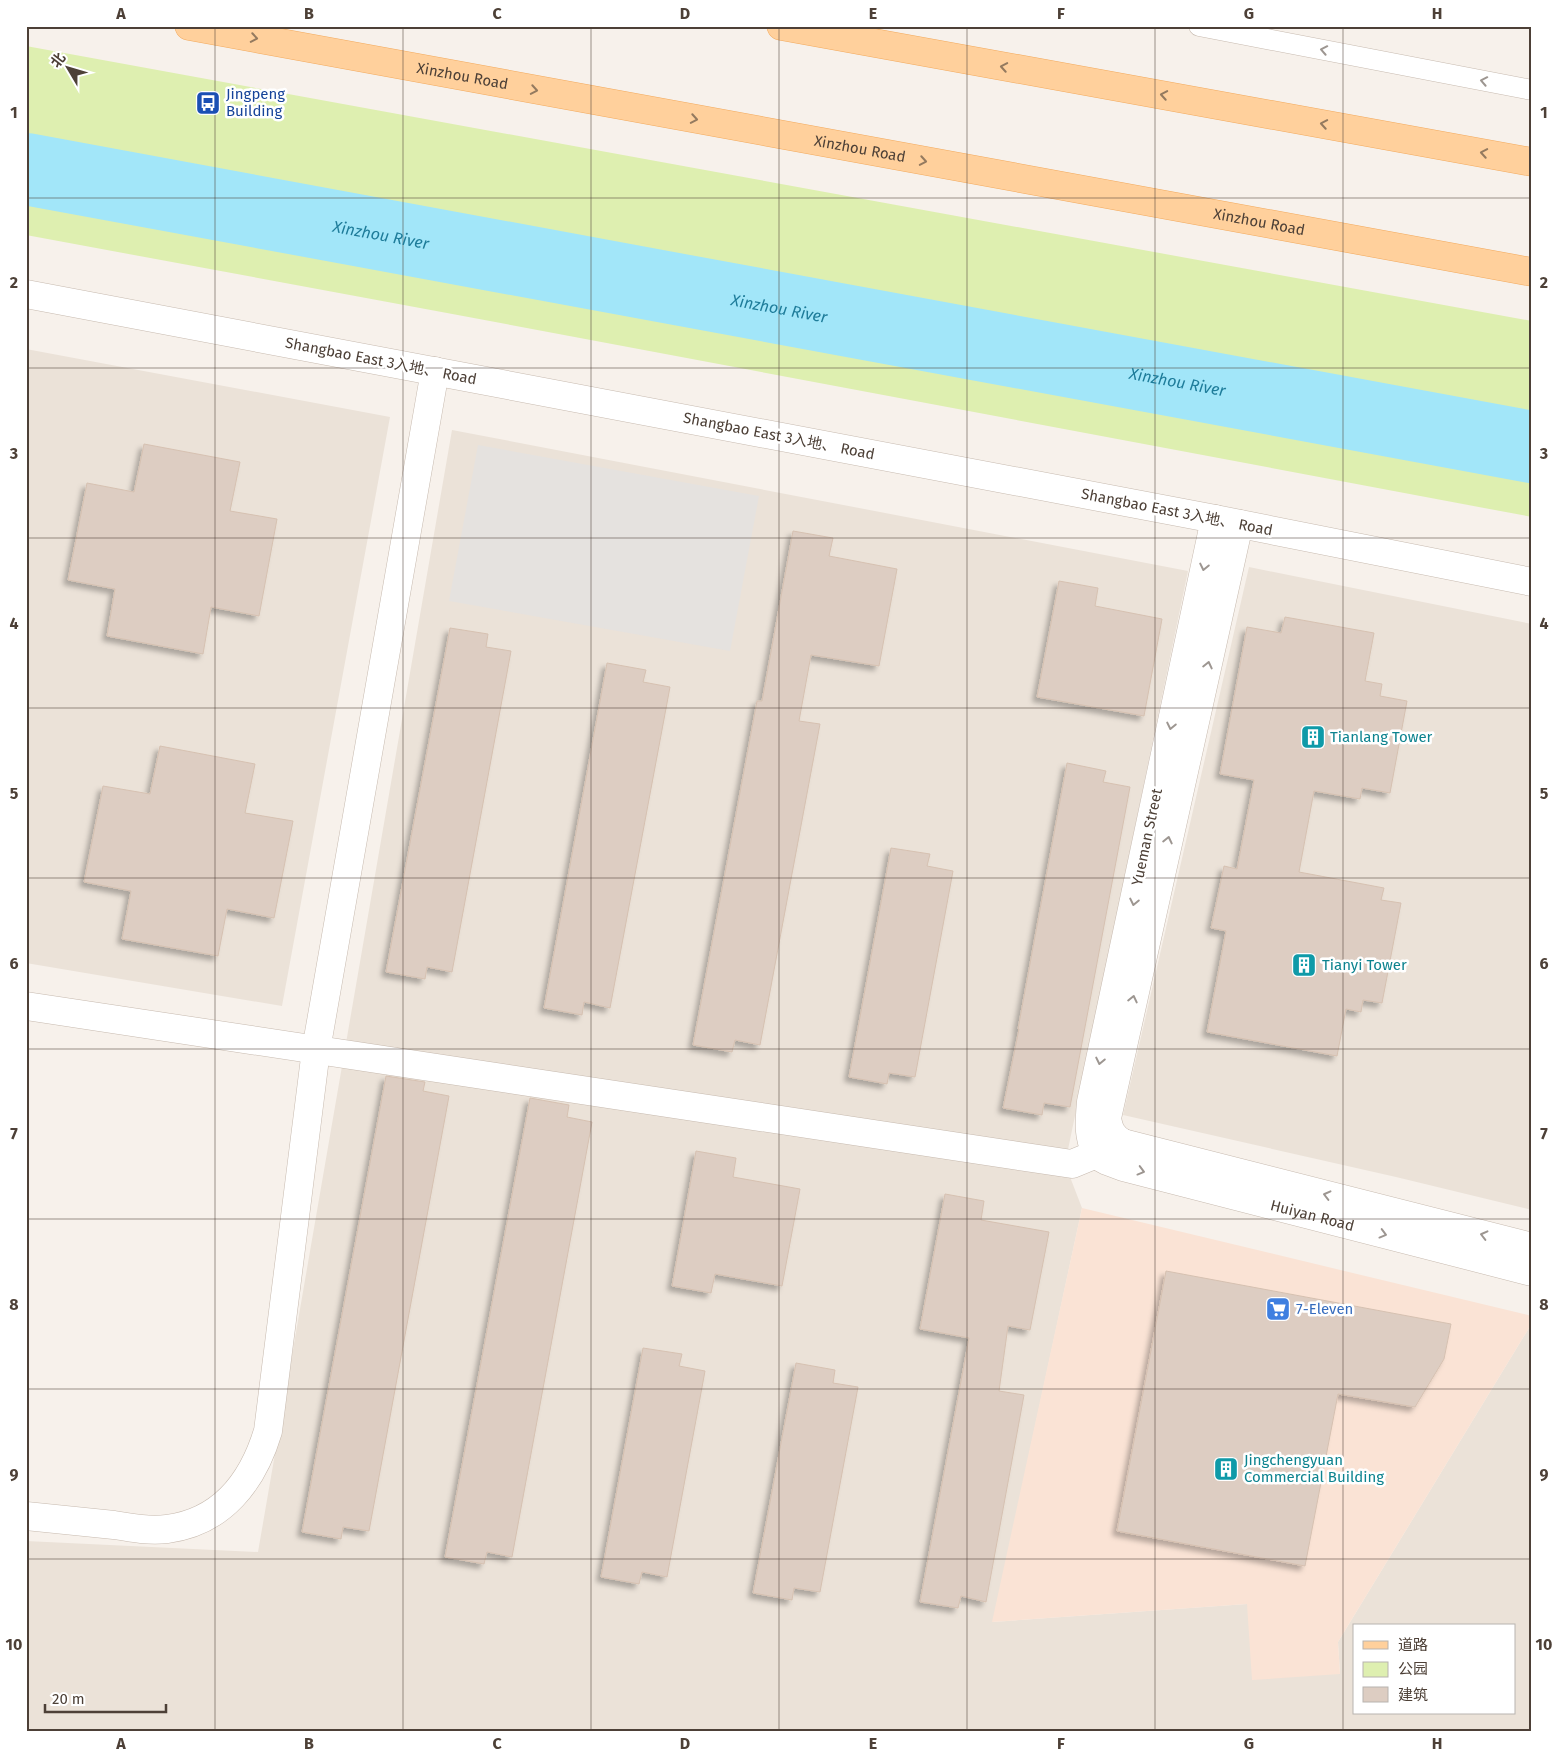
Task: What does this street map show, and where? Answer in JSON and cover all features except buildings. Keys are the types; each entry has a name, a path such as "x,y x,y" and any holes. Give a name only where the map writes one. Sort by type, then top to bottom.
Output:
{"main road":[{"name":"Xinzhou Road","path":"189,26 1532,272"},
{"path":"781,26 1532,162"}],"street":[{"name":"Shangbao East 3入地、 Road","path":"26,294 1227,522 1532,582"},
{"path":"26,1516 142,1530 168,1529 193,1522 216,1510 235,1495 261,1455 268,1431 316,1050 435,371"},
{"name":"Yueman Street","path":"1123,1143 1115,1138 1109,1129 1107,1118 1227,522"},
{"name":"Yueman Street","path":"1096,1155 1090,1140 1088,1126 1092,1102 1227,522"},
{"path":"26,1006 1072,1164 1123,1143"},
{"name":"Huiyan Road","path":"1123,1143 1532,1246"},
{"name":"Huiyan Road","path":"1096,1155 1123,1166 1532,1272"}],"lane":[{"path":"1199,26 1532,90"}],"shaded area":[{"path":"26,349 390,417 282,1006 26,963"},
{"path":"452,430 1188,571 1065,1164 1082,1208 993,1622 1247,1604 1340,1674 1338,1642 1532,1323 1532,1731 26,1731 26,1541 258,1552"},
{"path":"478,445 759,496 730,651 449,601"},
{"path":"1249,567 1532,624 1532,1210 1123,1115"},
{"name":"Jingchengyuan Commercial Building","path":"1082,1208 1532,1316 1532,1323 1338,1642 1340,1674 1252,1680 1247,1604 992,1622"}],"green space":[{"path":"26,46 1532,321 1532,517 26,235"}],"waterway":[{"name":"Xinzhou River","path":"26,169 1532,447"}],"place":[{"name":"Jingpeng Building","path":"208,103"},
{"name":"Tianlang Tower","path":"1313,737"},
{"name":"Tianyi Tower","path":"1304,965"},
{"name":"7-Eleven","path":"1278,1309"},
{"name":"Jingchengyuan Commercial Building","path":"1226,1469"}]}
